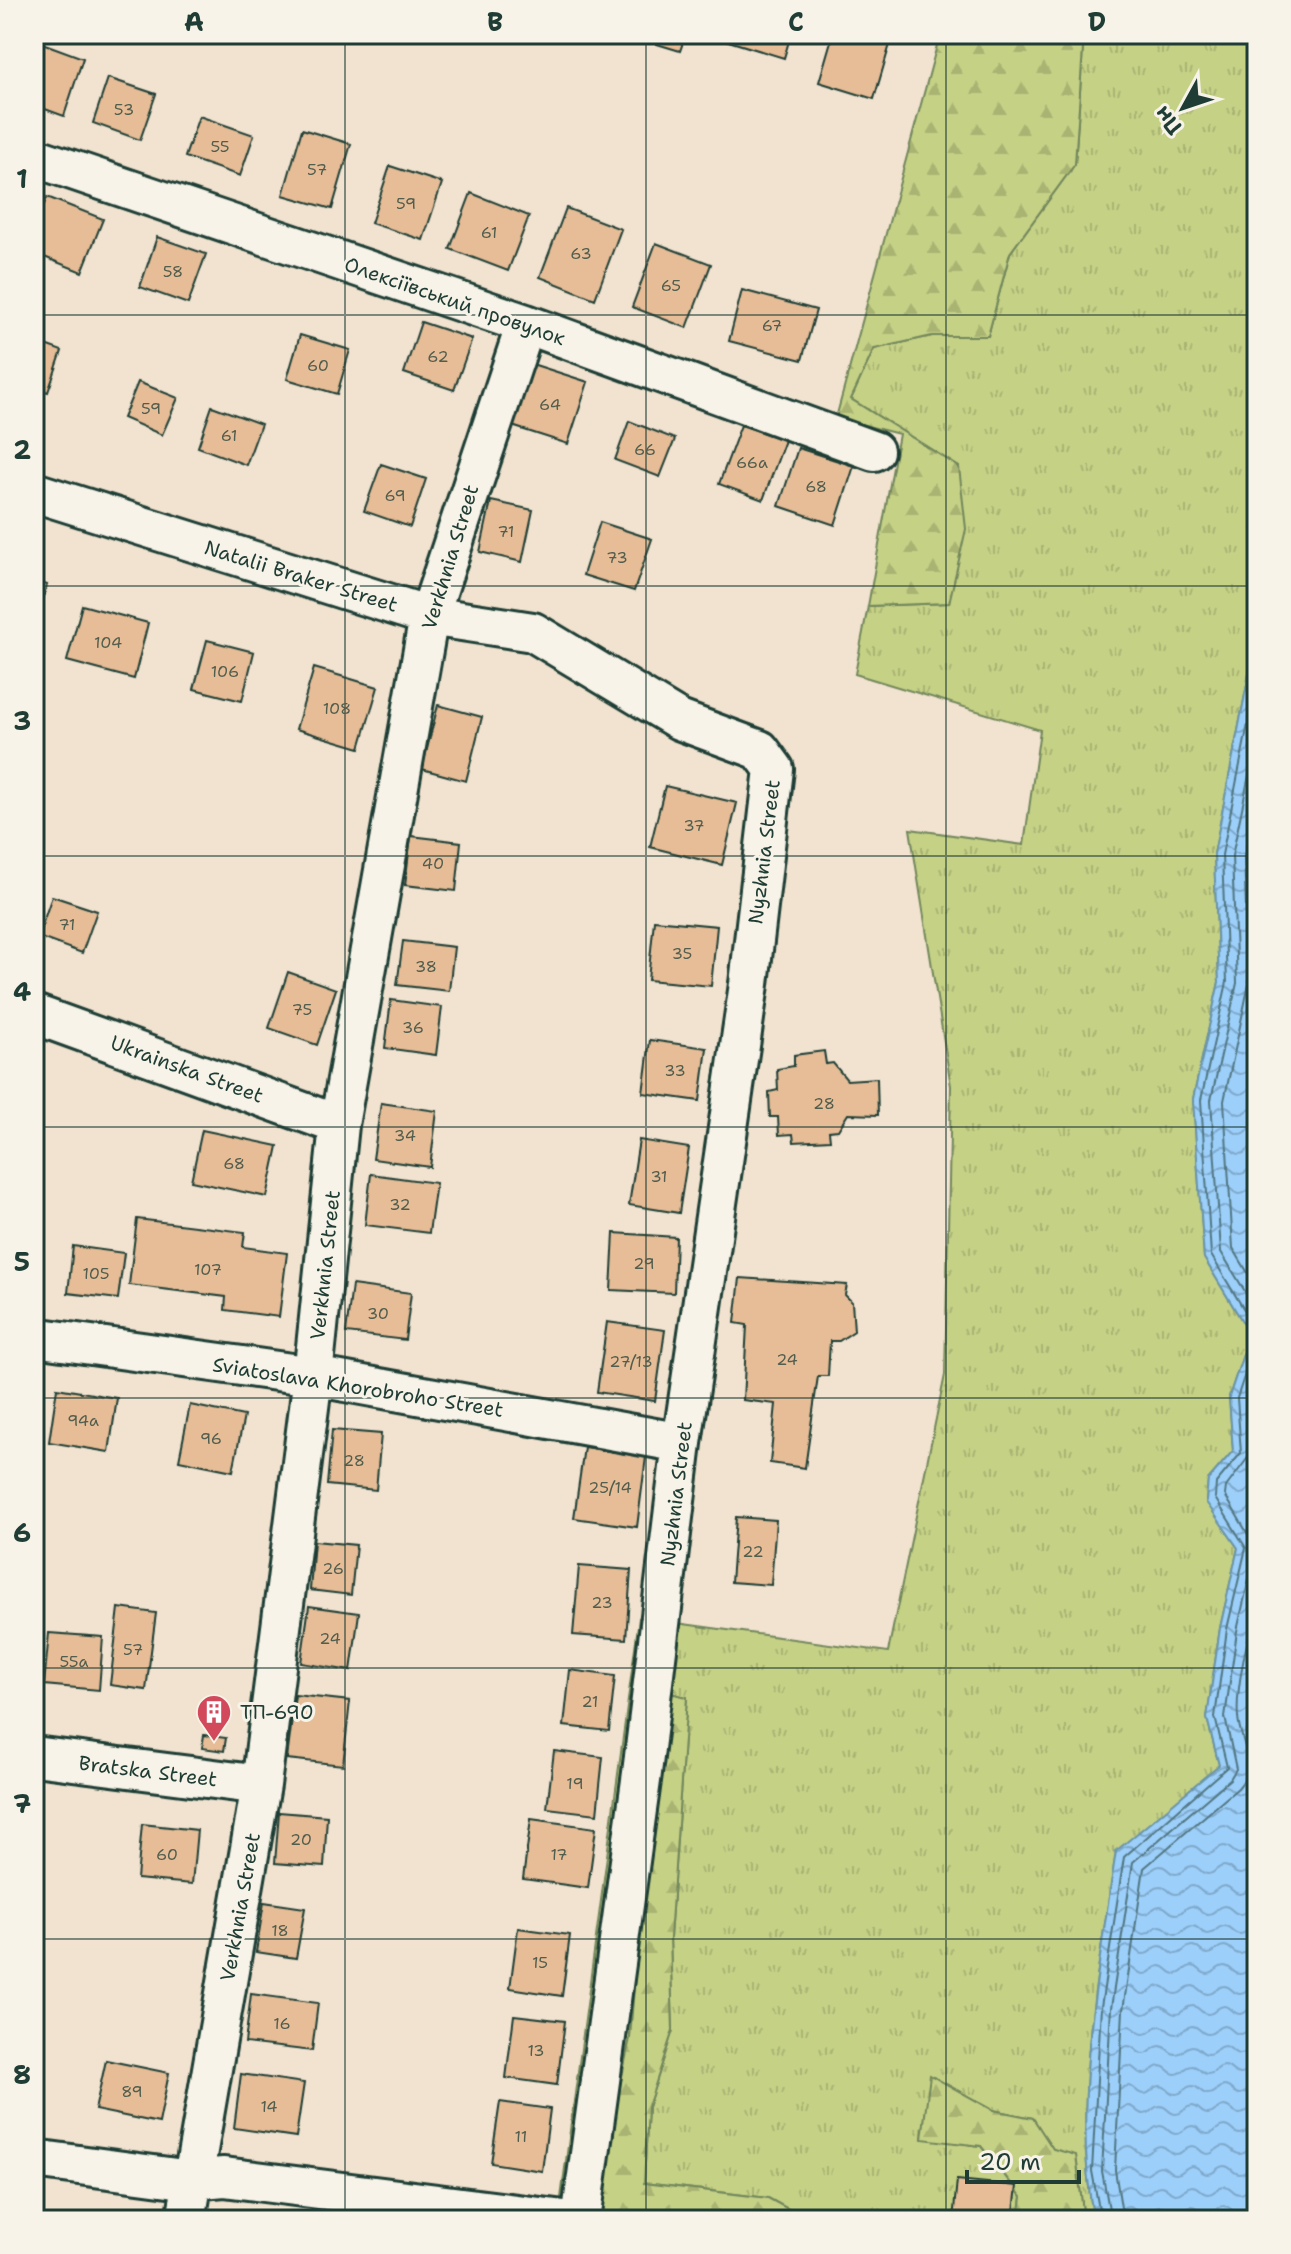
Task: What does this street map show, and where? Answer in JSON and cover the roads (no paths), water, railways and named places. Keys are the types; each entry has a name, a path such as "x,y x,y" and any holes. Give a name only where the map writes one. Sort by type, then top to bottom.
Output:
{"street":[{"name":"Олексіївський провулок","path":"34,157 526,324 874,451"},
{"name":"Verkhnia Street","path":"186,2220 261,1785 313,1376 339,1125 429,616 526,324"},
{"name":"Natalii Braker Street","path":"34,492 429,616 533,632 679,720 760,750 774,769"},
{"name":"Nyzhnia Street","path":"581,2220 640,1789 682,1443 749,984 774,769"},
{"name":"Ukrainska Street","path":"34,1014 339,1125"},
{"name":"Sviatoslava Khorobroho Street","path":"34,1337 313,1376 682,1443"},
{"name":"Bratska Street","path":"34,1756 261,1785"},
{"path":"34,2159 191,2180 224,2177 564,2220"}],"water":[{"path":"1257,633 1257,2220 1094,2220 1085,2130 1086,2083 1116,1851 1219,1765 1207,1718 1220,1628 1238,1548 1206,1502 1208,1480 1233,1451 1229,1397 1250,1334 1204,1258 1193,1099 1219,982 1214,854"}],"place":[{"name":"ТП-690","path":"214,1743"}]}
